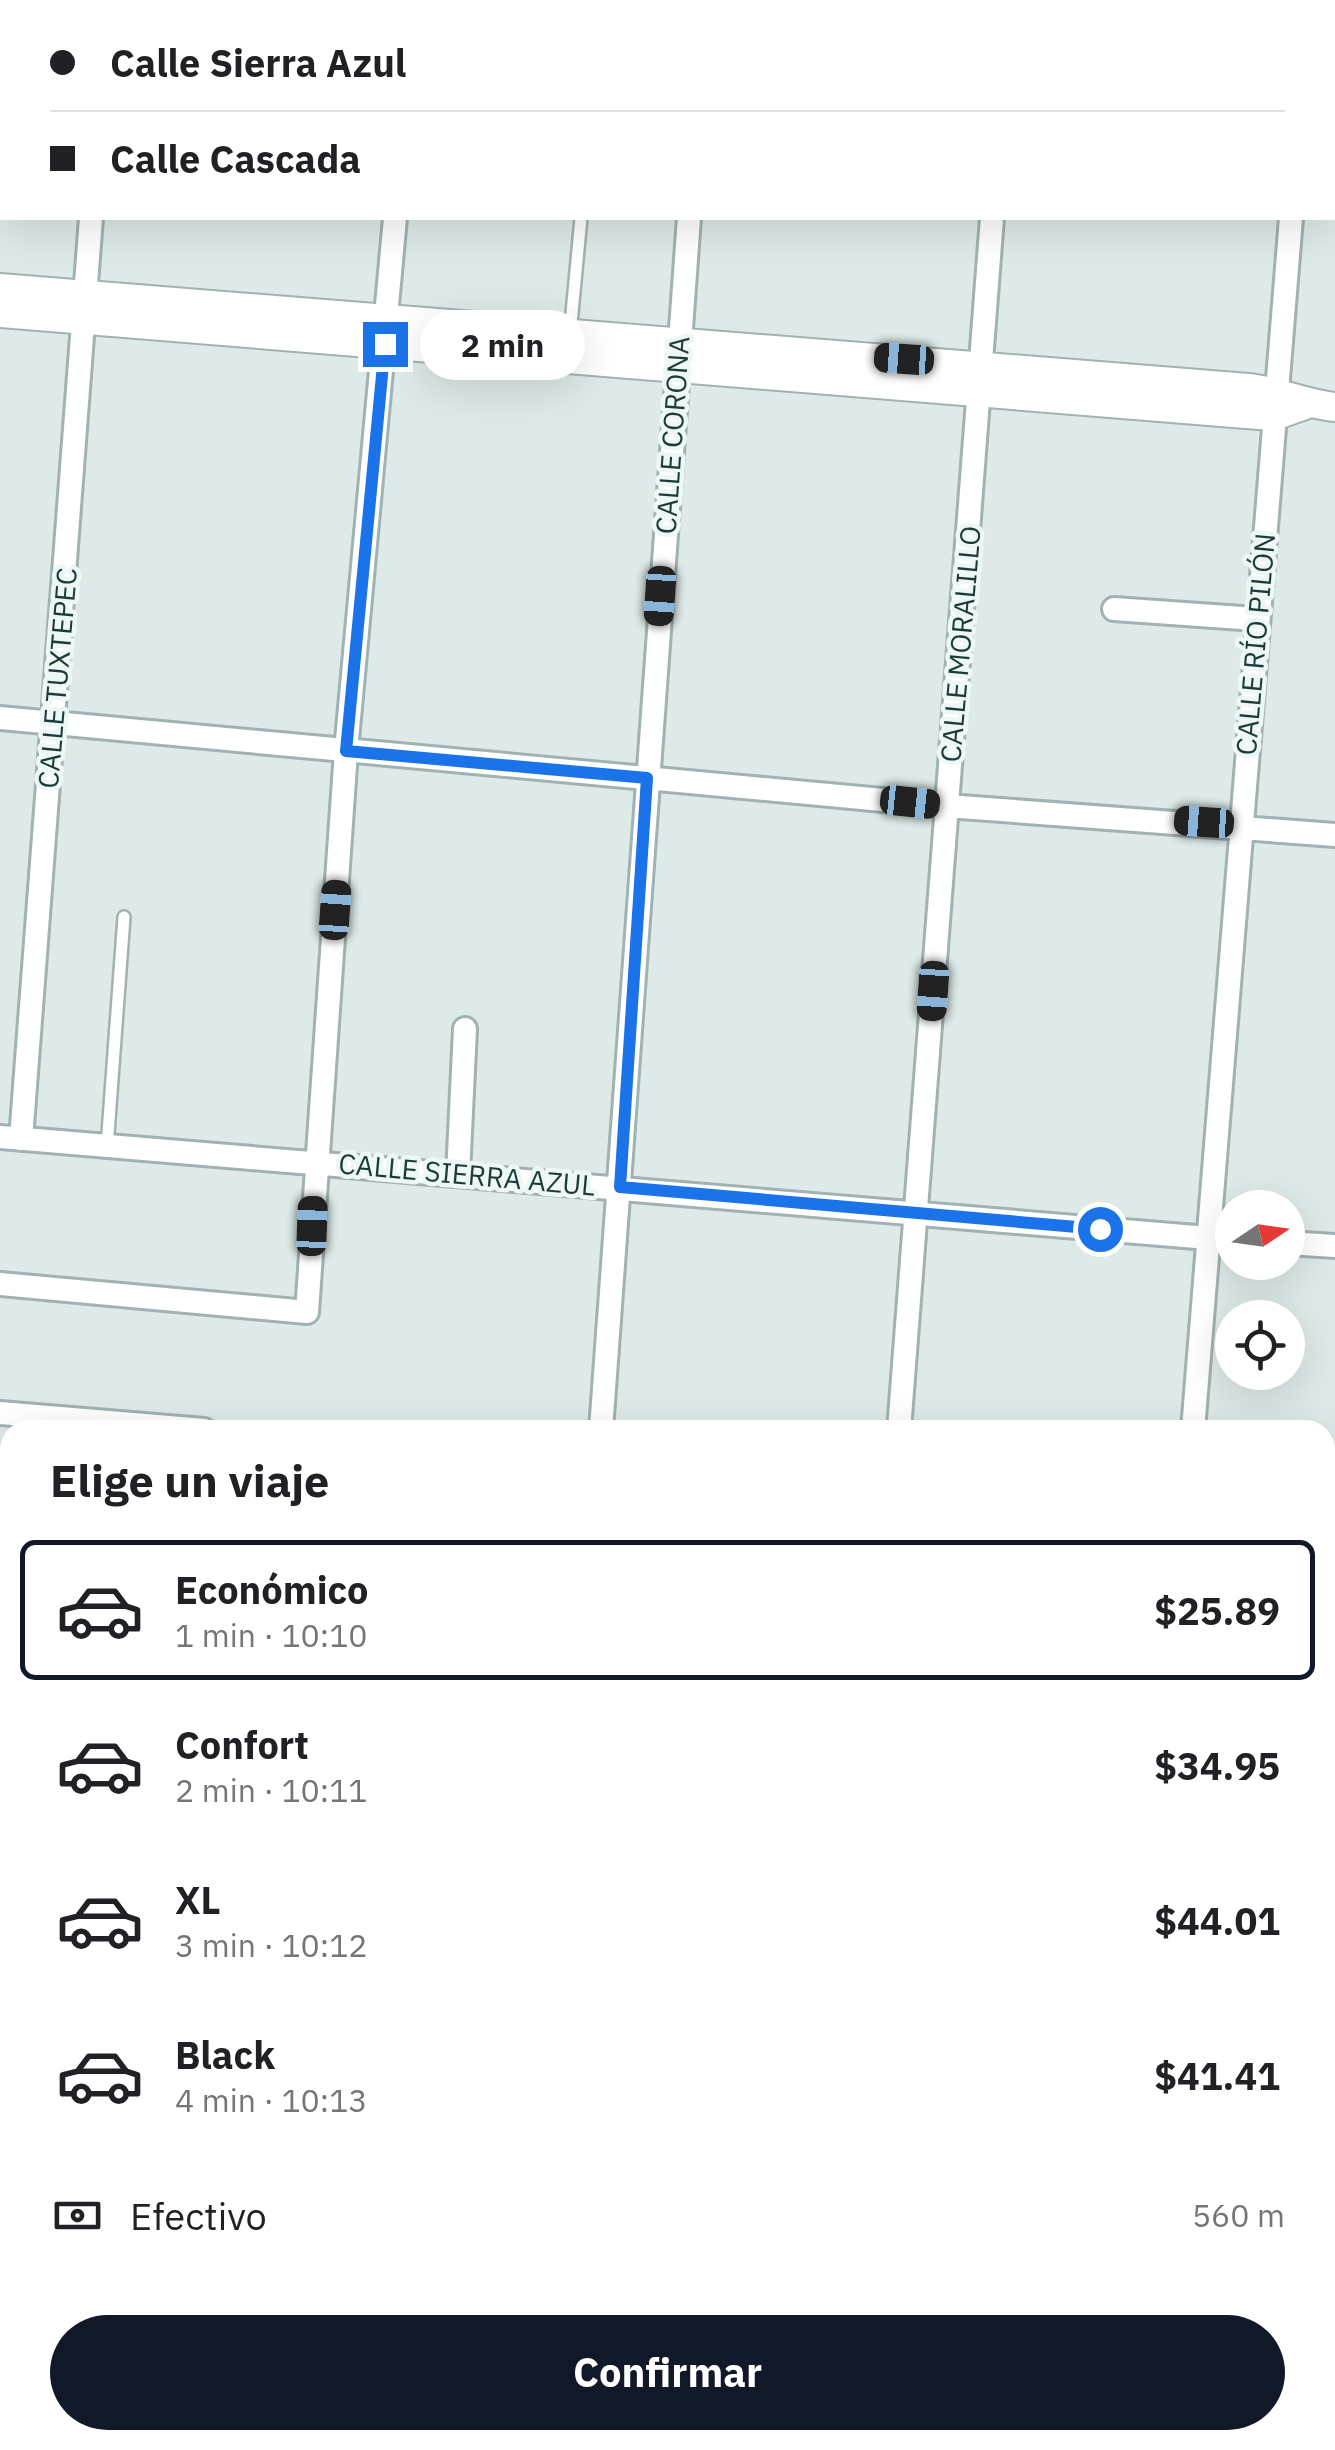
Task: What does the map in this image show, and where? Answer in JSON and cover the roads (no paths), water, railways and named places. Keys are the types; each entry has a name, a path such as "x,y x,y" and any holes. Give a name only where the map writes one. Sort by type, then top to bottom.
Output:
{"street":[{"name":"CALLE TUXTEPEC","path":"10,1138 54,722 91,220"},
{"path":"0,1284 307,1312 346,751 395,220"},
{"name":"CALLE CORONA","path":"602,1420 689,220"},
{"name":"CALLE MORALILLO","path":"901,1420 992,220"},
{"name":"CALLE RÍO PILÓN","path":"1224,1190 1240,824 1292,220"},
{"path":"0,288 85,308"},
{"path":"0,313 85,308 1335,407"},
{"path":"386,332 570,334 678,354"},
{"path":"1114,609 1256,619"},
{"path":"0,718 947,806 1240,824 1335,835"},
{"path":"458,1174 465,1029"},
{"name":"CALLE SIERRA AZUL","path":"10,1138 1215,1238"},
{"path":"1305,1244 1335,1246"},
{"name":"CALLE RÍO PILÓN","path":"1195,1420 1216,1280"},
{"path":"0,1413 84,1420"}],"lane":[{"path":"570,334 580,220"},
{"path":"108,1147 124,917"}]}
